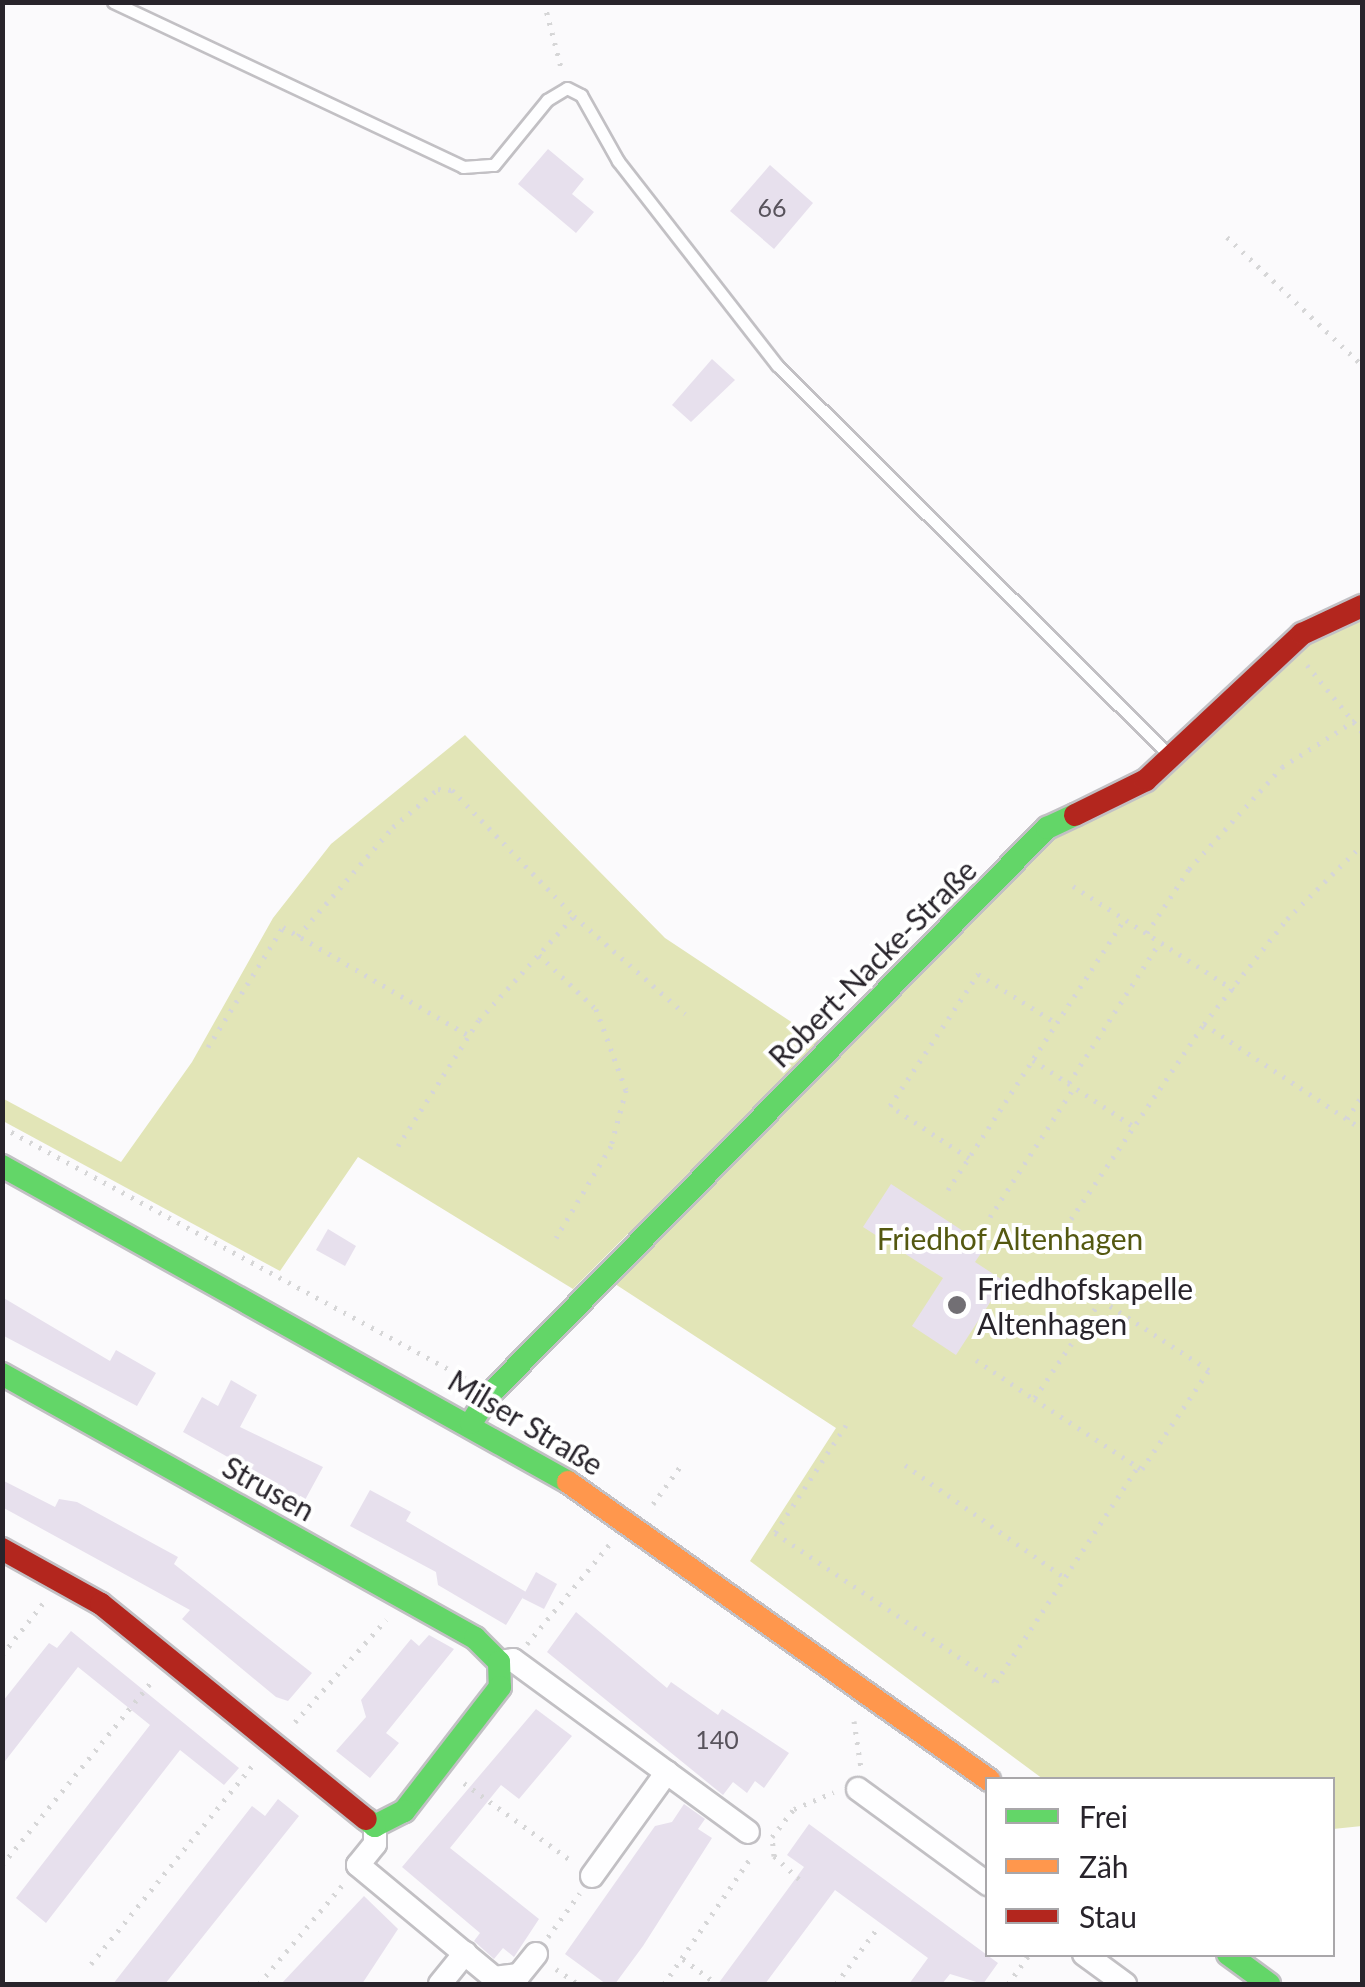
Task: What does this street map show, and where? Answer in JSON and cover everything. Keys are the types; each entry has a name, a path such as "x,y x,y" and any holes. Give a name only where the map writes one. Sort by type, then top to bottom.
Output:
{"street":[{"name":"Robert-Nacke-Straße","path":"471,1423 489,1394 1047,828 1124,794 1172,757 1290,644 1362,606"},
{"name":"Milser Straße","path":"2,1166 471,1423 631,1522 985,1778"},
{"name":"Strusen","path":"2,1374 475,1638 748,1832"},
{"path":"2,1549 61,1580 168,1660 375,1826"},
{"path":"375,1826 393,1821 495,1696 506,1661"},
{"path":"592,1876 667,1772"},
{"path":"858,1789 985,1882"},
{"path":"375,1826 375,1844 358,1865 494,1978 520,1975 536,1954"},
{"path":"440,1984 465,1954"},
{"path":"1088,1957 1125,1984"},
{"path":"1232,1957 1269,1984"}],"lane":[{"path":"113,2 462,167 494,165 547,100 567,88 581,95 618,160 777,365 1172,757"}],"path":[{"path":"544,2 567,88"},
{"path":"1227,237 1362,364"},
{"path":"1290,644 1362,732"},
{"path":"1147,933 1228,822 1282,767 1362,716"},
{"path":"298,936 362,858 438,789 452,790 574,916 685,1014"},
{"path":"1070,1218 1204,1024 1236,991 1288,919 1362,845"},
{"path":"1074,886 1236,991"},
{"path":"398,1146 468,1035 574,916"},
{"path":"948,1190 1124,918"},
{"path":"208,1046 283,927 468,1035"},
{"path":"990,1217 1160,942"},
{"path":"539,955 596,1009 626,1090 611,1146 556,1238"},
{"path":"968,1158 890,1106 978,974 1056,1024"},
{"path":"1204,1024 1362,1130"},
{"path":"1032,1060 1133,1126"},
{"path":"1347,1119 1362,1096"},
{"path":"2,1126 489,1394"},
{"path":"846,1425 775,1533 996,1682 1138,1467 1209,1370 1101,1300 1034,1399"},
{"path":"976,1360 1138,1467"},
{"path":"905,1465 1065,1578"},
{"path":"631,1522 653,1504 680,1466"},
{"path":"638,1494 653,1504"},
{"path":"506,1661 607,1547 622,1557"},
{"path":"2,1654 61,1580"},
{"path":"91,1964 272,1746 404,1598"},
{"path":"2,1864 168,1660"},
{"path":"799,1879 774,1856 782,1822 816,1797 858,1789 862,1733 843,1708"},
{"path":"440,1765 592,1876 536,1954"},
{"path":"664,1984 752,1863 748,1832"},
{"path":"259,1984 358,1865"},
{"path":"836,1984 876,1930"},
{"path":"1008,1984 1028,1957"},
{"path":"683,1959 717,1984"}],"green space":[{"name":"Friedhof Altenhagen","path":"1362,620 1362,1826 1335,1829 1335,1777 1040,1777 750,1561 836,1428 612,1282 1058,831 1312,640"},
{"path":"465,735 665,938 820,1041 573,1289 358,1157 280,1271 3,1121 2,1098 121,1162 192,1062 273,918 331,844"}],"building":[{"path":"548,149 584,179 572,194 594,212 576,233 518,184"},
{"path":"770,165 813,203 774,249 730,211"},
{"path":"712,359 735,380 691,422 672,405"},
{"path":"891,1184 986,1246 975,1262 1004,1281 956,1355 912,1326 943,1278 863,1227"},
{"path":"328,1229 356,1246 345,1266 316,1250"},
{"path":"2,1297 110,1361 116,1350 156,1373 137,1406 2,1335"},
{"path":"231,1380 257,1395 240,1427 323,1467 305,1500 183,1432 202,1397 218,1406"},
{"path":"2,1480 55,1507 59,1499 77,1502 178,1557 174,1564 312,1673 288,1701 276,1697 182,1619 190,1610 2,1507"},
{"path":"370,1490 411,1512 406,1521 526,1592 506,1625 438,1585 436,1572 350,1526"},
{"path":"536,1572 557,1584 544,1609 522,1598"},
{"path":"576,1612 667,1688 671,1682 718,1715 722,1709 789,1753 764,1788 755,1781 747,1793 733,1782 723,1795 547,1652"},
{"path":"71,1631 239,1768 224,1785 180,1750 46,1923 16,1898 150,1725 78,1667 2,1765 3,1701 49,1643 57,1648"},
{"path":"429,1635 454,1649 386,1733 399,1743 370,1778 336,1751 366,1717 361,1700 411,1639 419,1646"},
{"path":"536,1709 572,1736 519,1799 501,1785 450,1848 539,1919 514,1957 503,1948 494,1959 474,1941 480,1933 402,1867"},
{"path":"278,1799 299,1816 165,1984 113,1984 252,1806 265,1816"},
{"path":"684,1804 705,1819 698,1829 712,1838 643,1946 615,1984 606,1984 565,1954 655,1826 672,1822"},
{"path":"809,1824 998,1963 983,1984 950,1974 942,1984 909,1984 928,1958 835,1890 765,1984 718,1984 804,1867 787,1855"},
{"path":"364,1896 398,1929 362,1984 281,1984"}],"traffic: fast":[{"path":"471,1423 489,1395 1047,828 1075,815"},
{"path":"2,1166 568,1482"},
{"path":"2,1374 475,1638 499,1662 500,1687 404,1811 375,1826 366,1819"},
{"path":"1232,1957 1269,1984"}],"traffic: slow":[{"path":"568,1482 985,1777"}],"traffic: jam":[{"path":"1075,815 1146,780 1302,634 1362,606"},
{"path":"2,1549 101,1604 366,1819"}],"place":[{"name":"Friedhofskapelle Altenhagen","path":"957,1305"}]}
